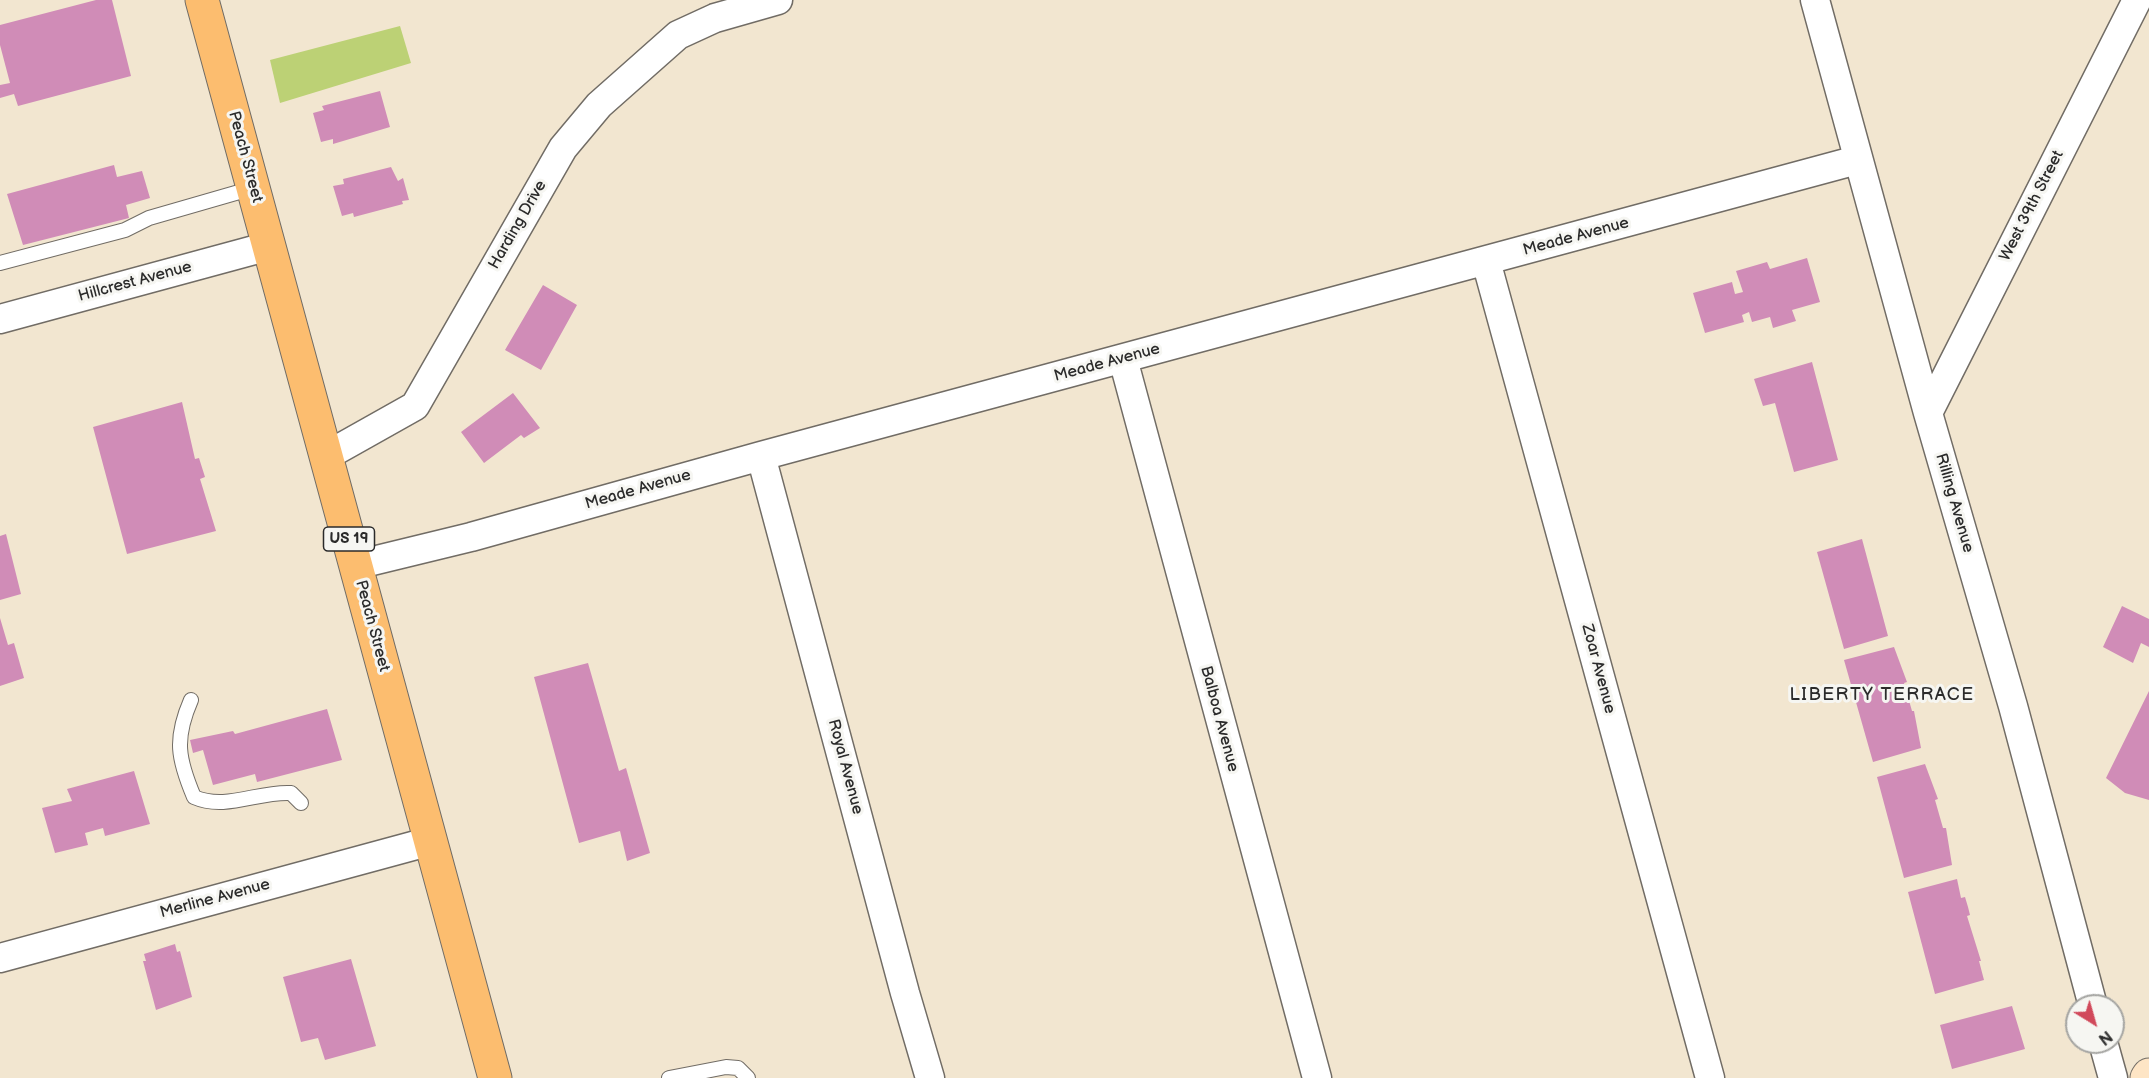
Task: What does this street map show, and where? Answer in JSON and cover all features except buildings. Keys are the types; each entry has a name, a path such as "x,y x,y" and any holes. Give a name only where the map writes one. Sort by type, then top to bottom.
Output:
{"main road":[{"name":"Peach Street","path":"202,0 495,1078"}],"street":[{"name":"Harding Drive","path":"326,456 415,406 563,148 599,105 678,35 713,9 778,0"},
{"name":"Rilling Avenue","path":"1815,0 1857,160 2013,706 2090,994"},
{"name":"West 39th Street","path":"1928,413 2137,0"},
{"name":"Meade Avenue","path":"356,565 471,537 760,456 1857,160"},
{"name":"Hillcrest Avenue","path":"0,318 269,246"},
{"name":"Zoar Avenue","path":"1486,261 1710,1078"},
{"name":"Balboa Avenue","path":"1123,359 1317,1078"},
{"name":"Royal Avenue","path":"760,456 904,993 930,1078"},
{"name":"Merline Avenue","path":"0,958 431,841"},
{"path":"2106,1054 2113,1078"}],"lane":[{"path":"0,263 125,230 149,218 253,188"},
{"path":"191,700 181,725 178,753 194,797 215,803 274,792 291,793 301,803"},
{"path":"669,1078 726,1066 738,1068 748,1078"}],"green space":[{"path":"400,26 411,63 280,103 270,60"}],"district":[{"name":"LIBERTY TERRACE","path":"1882,695"}]}
